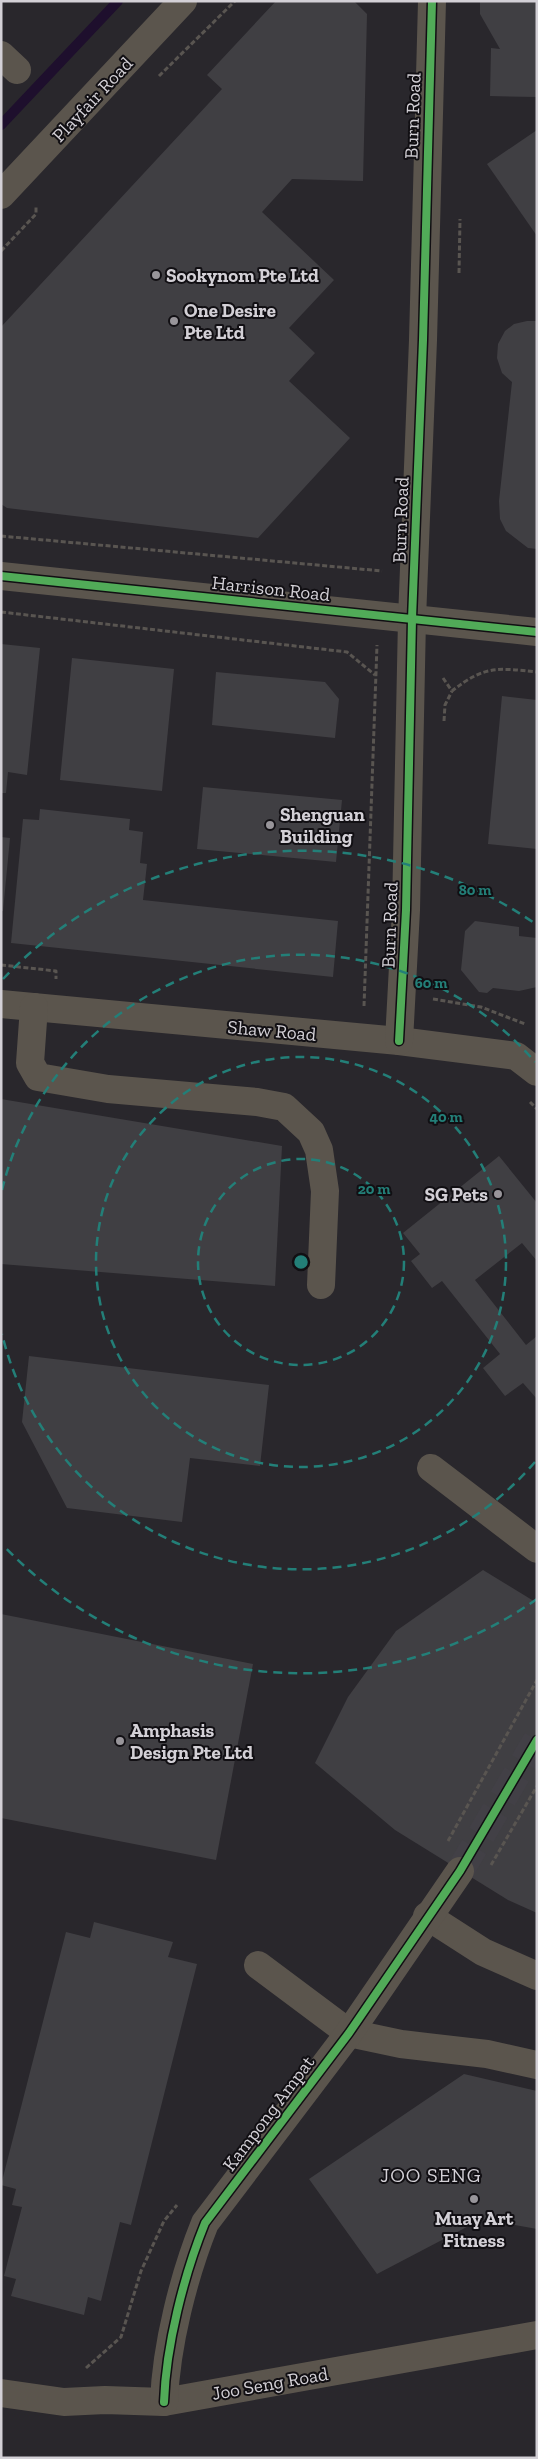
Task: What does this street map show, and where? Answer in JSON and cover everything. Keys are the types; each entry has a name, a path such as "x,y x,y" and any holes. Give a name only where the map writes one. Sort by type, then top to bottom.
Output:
{"street":[{"name":"Playfair Road","path":"1,196 183,1"},
{"name":"Burn Road","path":"398,1041 403,995 412,619 432,1"},
{"name":"Harrison Road","path":"1,576 537,632"},
{"name":"Shaw Road","path":"1,1004 398,1041 526,1064"},
{"path":"34,1007 30,1063 38,1077 108,1088 256,1102 284,1107 301,1122 311,1132 319,1150 325,1192 321,1286"},
{"path":"431,1468 537,1549"},
{"name":"Kampong Ampat","path":"164,2402 165,2371 191,2256 205,2223 349,2033 460,1870"},
{"path":"427,1916 483,1952 537,1976"},
{"path":"258,1965 349,2033 401,2044 487,2054 537,2065"},
{"name":"Joo Seng Road","path":"1,2393 64,2402 105,2400 164,2402 537,2336"}],"path":[{"path":"155,80 235,1"},
{"path":"1,536 380,571 414,566"},
{"path":"1,612 347,652 375,676"},
{"path":"403,995 481,1007 532,1026"},
{"path":"444,1848 537,1680"},
{"path":"490,1867 537,1786"}],"building":[{"path":"276,1 354,1 367,14 363,181 292,179 262,212 334,280 289,328 315,353 289,381 350,438 258,538 7,508 1,504 1,327 222,89 207,75"},
{"path":"480,1 537,1 537,97 490,96 491,48 500,49 480,14"},
{"path":"537,130 537,236 487,164"},
{"path":"537,321 537,549 528,548 506,531 500,519 499,501 512,382 502,373 497,358 498,344 505,331 514,324"},
{"path":"1,644 40,648 27,775 8,772 6,793 1,793"},
{"path":"72,658 174,669 162,791 60,780"},
{"path":"216,672 325,682 339,699 335,738 212,725"},
{"path":"502,696 537,700 537,849 488,844"},
{"name":"Shenguan Building","path":"203,787 342,800 336,862 197,849"},
{"path":"40,809 130,819 129,830 143,832 140,863 147,864 143,900 338,921 333,977 11,943 23,819 39,820"},
{"path":"1,837 10,838 3,911 1,911"},
{"path":"475,921 519,927 519,936 537,938 537,987 519,991 493,988 487,993 479,992 461,970 465,931"},
{"path":"1,1099 282,1146 275,1286 1,1264"},
{"path":"499,1156 537,1203 537,1261 522,1243 475,1280 526,1345 537,1336 537,1399 523,1383 505,1396 483,1368 500,1354 442,1281 432,1288 411,1261 420,1254 403,1233"},
{"path":"29,1356 269,1385 260,1466 190,1458 182,1522 67,1508 22,1422"},
{"path":"483,1570 537,1603 537,1913 508,1900 395,1830 315,1763 348,1697 396,1631"},
{"name":"Amphasis Design Pte Ltd","path":"1,1614 253,1664 216,1860 1,1818"},
{"path":"94,1922 173,1942 168,1957 197,1964 131,2225 120,2222 101,2301 88,2297 84,2315 11,2296 16,2279 4,2276 22,2207 12,2205 16,2189 1,2185 66,1932 90,1938"},
{"path":"464,2074 537,2091 537,2229 482,2219 377,2274 309,2179"}],"waterway":[{"path":"1,125 118,1"}],"tunnel":[{"path":"460,1871 537,1740"}],"cycle path":[{"path":"399,1041 406,910 412,619 423,340 432,1"},
{"path":"1,576 537,632"},
{"path":"164,2402 168,2357 177,2311 183,2287 205,2223 349,2033 460,1871 537,1740"}],"place":[{"name":"Sookynom Pte Ltd","path":"156,275"},
{"name":"One Desire Pte Ltd","path":"174,321"},
{"name":"Shenguan Building","path":"270,825"},
{"name":"SG Pets","path":"498,1194"},
{"name":"Amphasis Design Pte Ltd","path":"120,1741"},
{"name":"Muay Art Fitness","path":"474,2199"}],"district":[{"name":"JOO SENG","path":"431,2175"}]}
